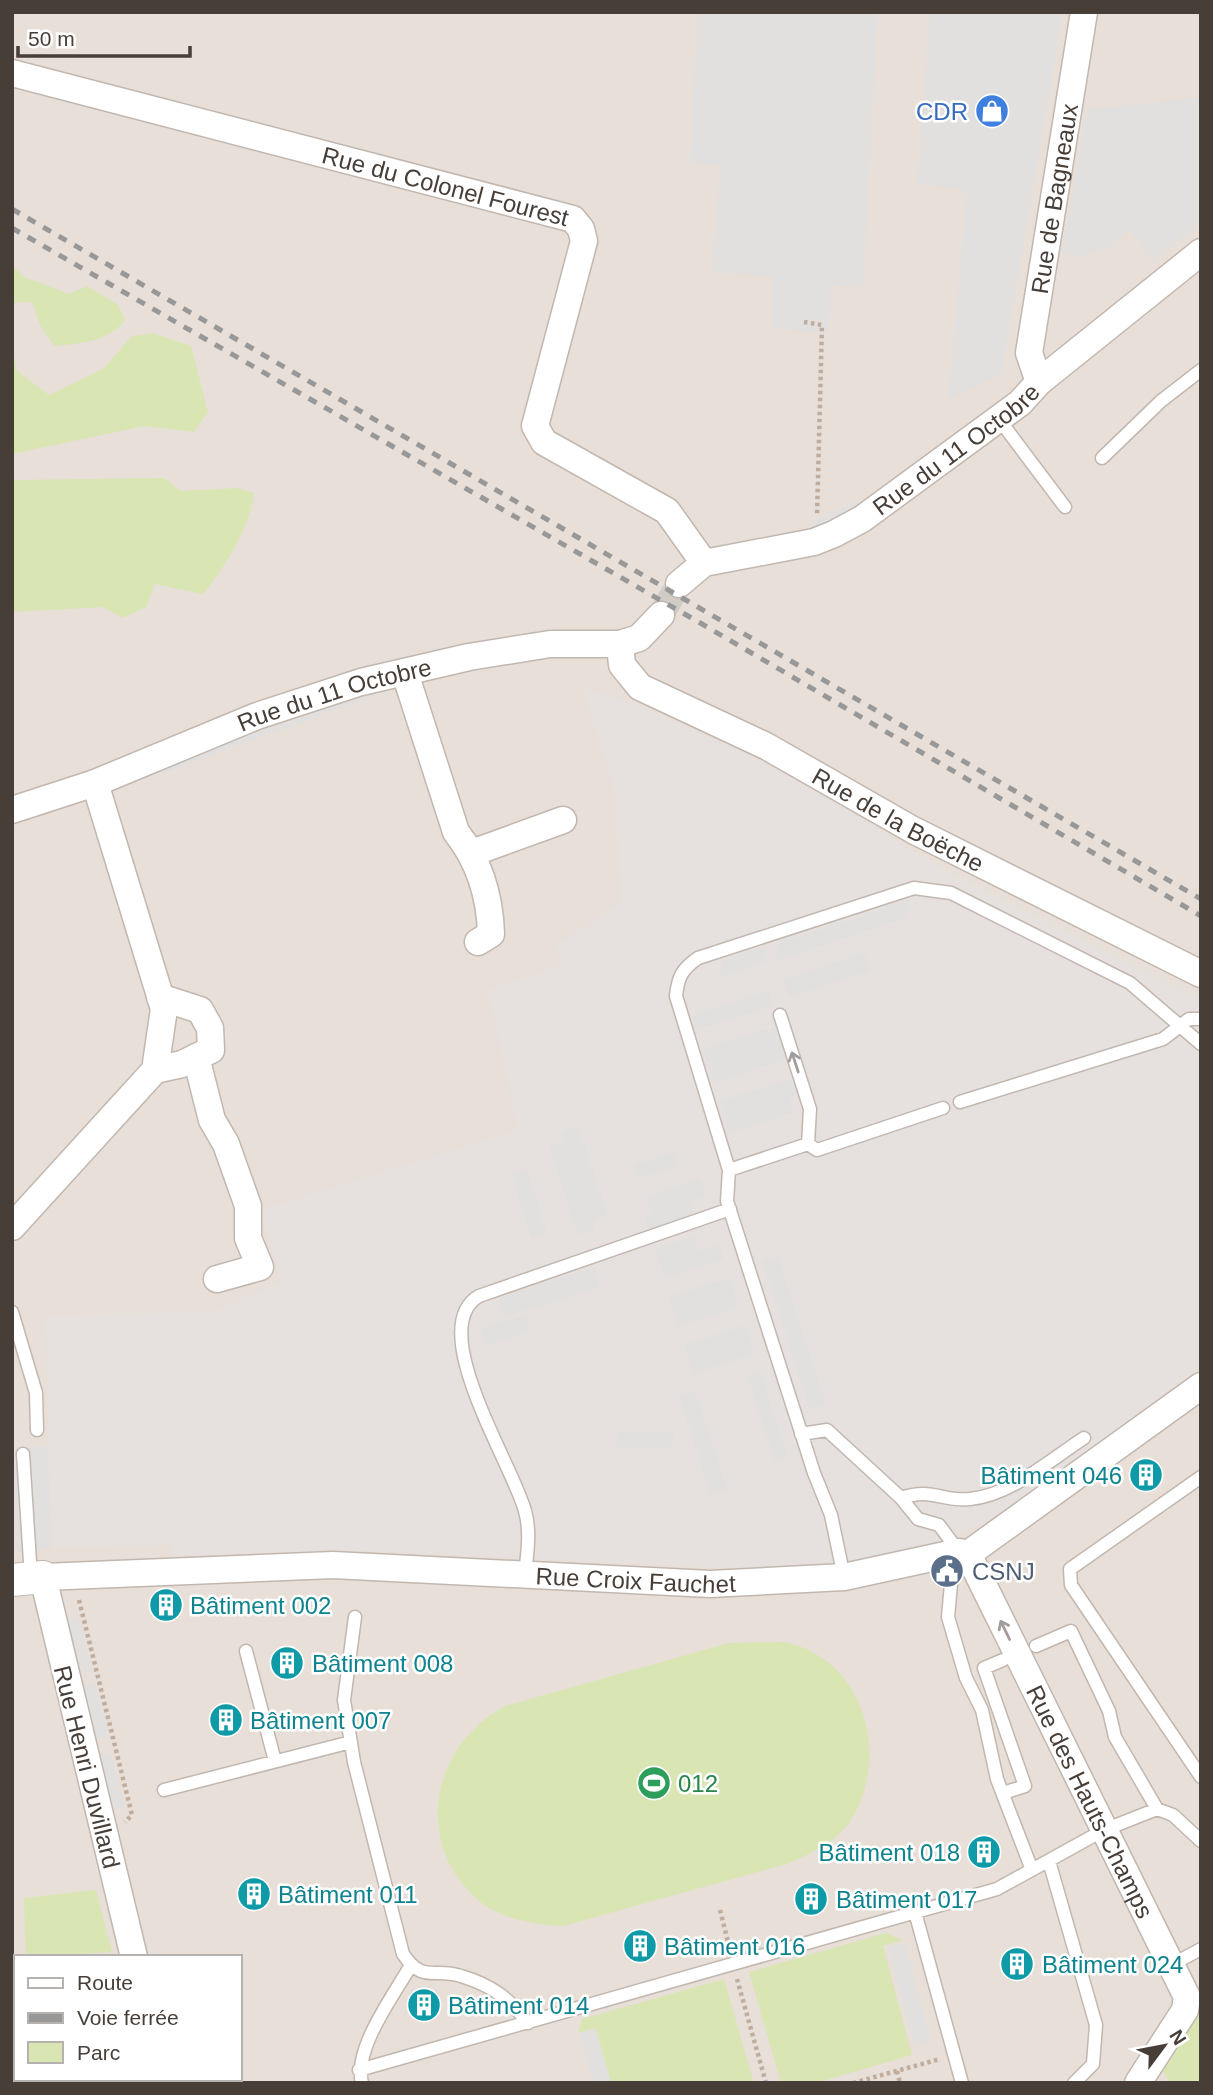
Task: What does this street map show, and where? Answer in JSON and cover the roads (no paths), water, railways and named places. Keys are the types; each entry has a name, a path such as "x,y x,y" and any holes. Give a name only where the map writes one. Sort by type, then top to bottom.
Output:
{"street":[{"name":"Rue de Bagneaux","path":"1040,382 1029,353 1084,12"},
{"name":"Rue du Colonel Fourest","path":"12,73 573,219 581,229 584,241 535,426 544,442 667,511 704,563"},
{"name":"Rue du 11 Octobre","path":"679,584 704,563 814,542 862,519 1020,403 1040,382 1201,252"},
{"name":"Rue du 11 Octobre","path":"12,810 95,783 257,716 361,682 468,657 550,644 620,644 639,639 660,615"},
{"name":"Rue de la Boëche","path":"620,644 622,665 640,687 766,746 913,830 1201,974"},
{"path":"405,673 456,832 472,853 491,909 491,934 478,942"},
{"path":"95,783 164,1009 155,1070"},
{"path":"472,853 563,820"},
{"path":"12,1227 155,1070 211,1050 210,1028 200,1010 160,997"},
{"path":"196,1057 212,1120 226,1144 248,1206 248,1238 260,1267 217,1279"},
{"name":"Rue Croix Fauchet","path":"29,1578 333,1565 710,1584 844,1577 965,1554 1201,1386"},
{"name":"Rue des Hauts-Champs","path":"965,1554 1187,1997 1185,2010 1138,2083"},
{"name":"Rue Henri Duvillard","path":"29,1578 133,1955"}],"lane":[{"path":"1102,458 1161,401 1201,370"},
{"path":"998,418 1065,507"},
{"path":"844,1577 831,1515 801,1434 727,1201 729,1170 676,996 677,978 686,966 698,958 914,888 951,893 1129,983 1201,1044"},
{"path":"780,1015 810,1109 808,1144"},
{"path":"960,1102 1163,1039 1189,1019 1201,1018"},
{"path":"808,1144 817,1150 943,1108"},
{"path":"729,1170 808,1144"},
{"path":"525,1575 528,1534 525,1511 511,1473 494,1441 467,1367 460,1331 461,1316 466,1306 479,1296 730,1209"},
{"path":"12,1312 36,1393 37,1430"},
{"path":"801,1434 827,1430 901,1498 918,1519 939,1525 965,1554 951,1584 948,1617 966,1678 982,1710 1003,1793 1032,1870"},
{"path":"901,1498 919,1491 967,1500 979,1498 1012,1485 1084,1438"},
{"path":"23,1454 29,1578"},
{"path":"1200,1477 1070,1569 1071,1585 1201,1777"},
{"path":"355,1617 344,1700 351,1742 396,1932 411,1965 423,1973 458,1974 492,1987 509,1998 528,2023"},
{"path":"1036,1646 1071,1631 1109,1711 1115,1737 1157,1810"},
{"path":"246,1651 275,1761"},
{"path":"1003,1660 984,1668 1025,1786 1003,1793"},
{"path":"164,1790 351,1742"},
{"path":"411,1965 366,2045 361,2076 528,2023 997,1889 1104,1830 1157,1810 1173,1815 1201,1842"},
{"path":"1049,1861 1096,2025 1097,2044 1093,2064 1074,2083"},
{"path":"915,1912 962,2083"},
{"path":"1171,1965 1201,1949"}],"tunnel":[{"path":"661,615 679,584"}],"railway":[{"path":"12,209 1201,899"},
{"path":"12,228 702,624 1201,916"}],"place":[{"name":"CDR","path":"992,111"},
{"name":"Bâtiment 046","path":"1146,1475"},
{"name":"CSNJ","path":"947,1571"},
{"name":"Bâtiment 002","path":"166,1605"},
{"name":"Bâtiment 008","path":"287,1663"},
{"name":"Bâtiment 007","path":"226,1720"},
{"name":"012","path":"654,1783"},
{"name":"Bâtiment 018","path":"984,1852"},
{"name":"Bâtiment 011","path":"254,1894"},
{"name":"Bâtiment 017","path":"811,1899"},
{"name":"Bâtiment 016","path":"640,1946"},
{"name":"Bâtiment 024","path":"1017,1964"},
{"name":"Bâtiment 014","path":"424,2005"}]}
